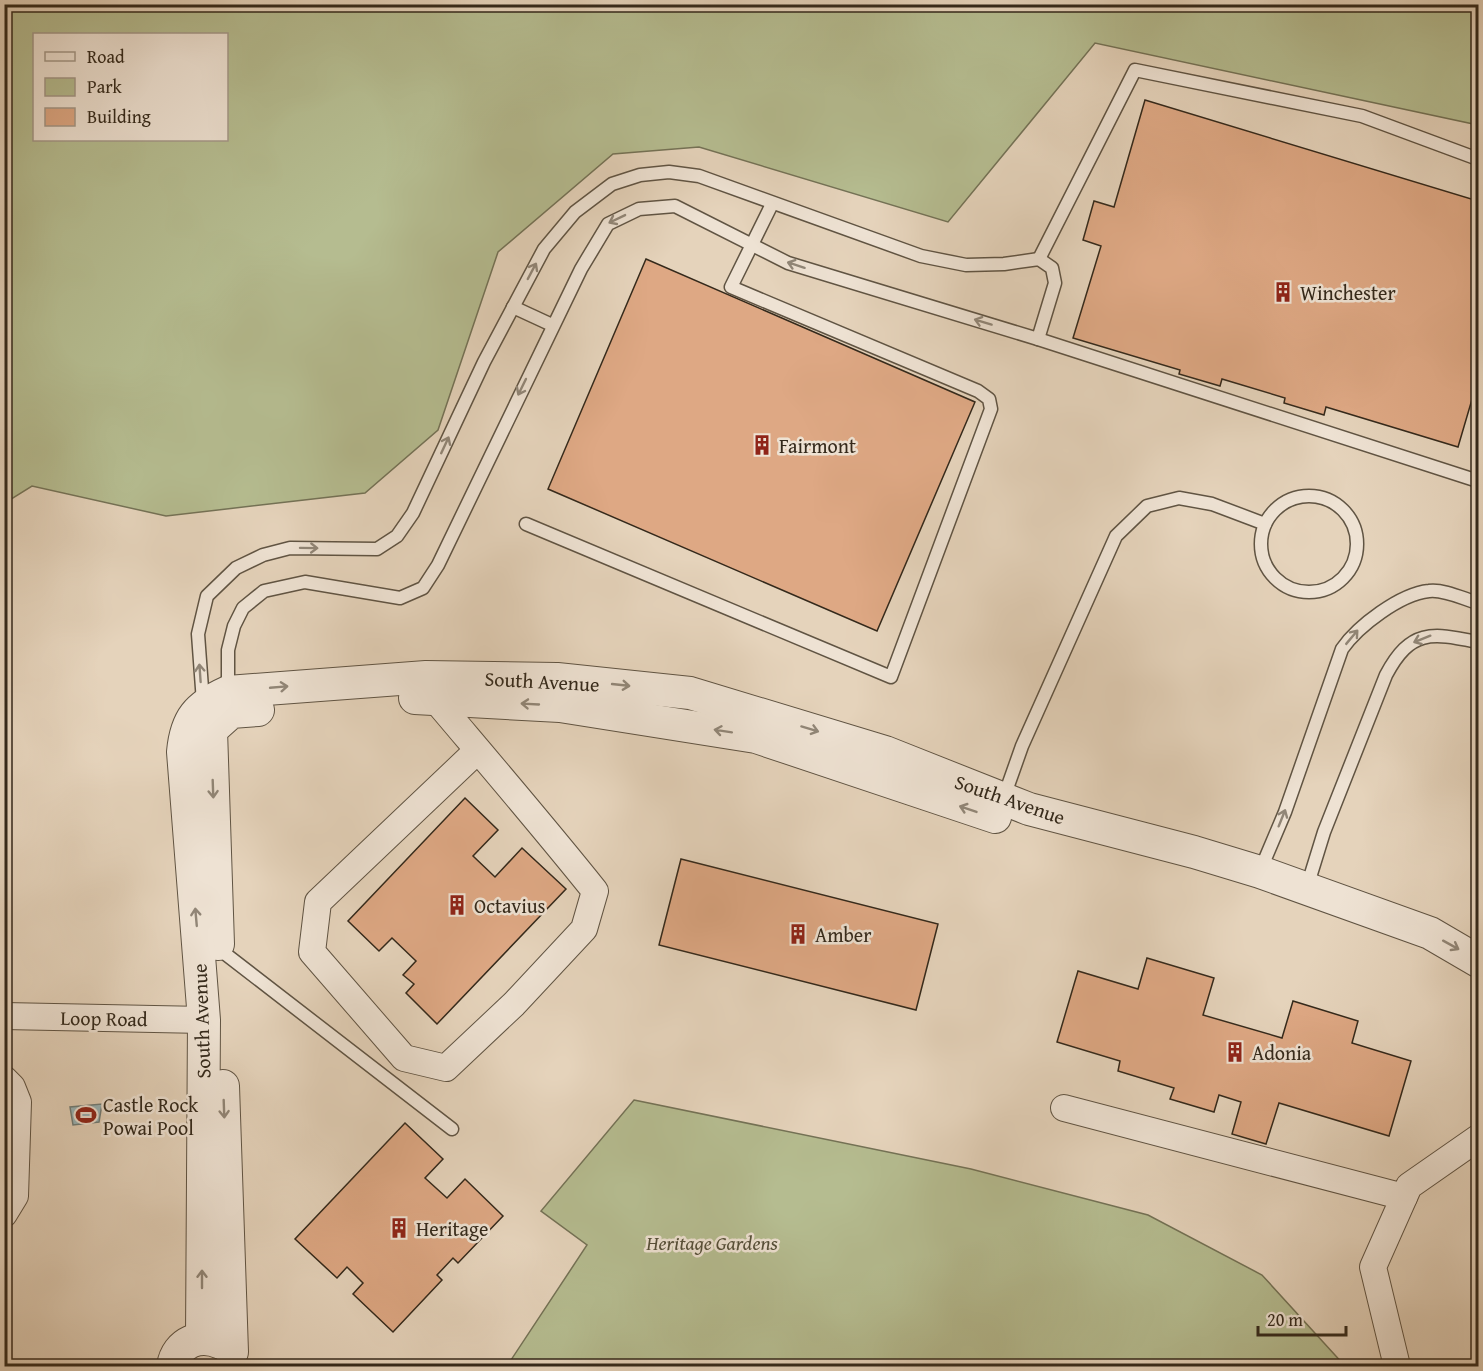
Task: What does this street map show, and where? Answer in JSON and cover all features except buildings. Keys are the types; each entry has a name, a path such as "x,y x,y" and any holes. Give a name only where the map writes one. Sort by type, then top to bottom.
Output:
{"street":[{"name":"South Avenue","path":"202,1338 204,1020 183,752 184,732 190,720 218,710 426,677 557,679 690,693 885,752 1002,801 1260,872 1430,933 1479,961"},
{"path":"434,698 478,750 595,891 584,929 513,1004 446,1068 404,1058 312,952 318,902 478,750"},
{"path":"234,1359 219,949 218,710 434,698 560,706 756,737 981,814 1189,868 1407,944 1479,984"},
{"name":"Loop Road","path":"4,1016 204,1020"},
{"path":"4,1079 12,1087 18,1102 15,1197 4,1214"},
{"path":"1064,1108 1404,1197"},
{"path":"1397,1366 1373,1267 1409,1186 1479,1138"},
{"path":"172,1366 182,1346 202,1338 213,1339 234,1359"}],"lane":[{"path":"1039,259 1135,70 1362,116 1479,159"},
{"path":"218,710 198,634 207,596 236,568 263,555 290,548 376,549 398,536 413,513 484,362 544,249 575,212 612,184 640,176 669,172 699,176 921,256 966,265 1004,264 1039,259 1052,268 1055,283 1038,339"},
{"path":"526,524 891,677 991,409 989,399 978,391 731,287 772,204"},
{"path":"218,710 234,626 243,608 264,591 305,582 400,598 423,588 438,565 581,268 608,224 639,208 675,206 788,262 1038,339 1479,481"},
{"path":"513,307 552,325"},
{"path":"1300,496 1316,496 1331,501 1343,510 1352,522 1357,537 1357,553 1352,568 1341,581 1328,590 1311,593 1288,587 1269,571 1262,556 1261,540 1265,524 1274,511 1300,496"},
{"path":"1002,801 1022,746 1116,536 1148,506 1179,498 1212,504 1265,524"},
{"path":"1260,872 1285,812 1342,650 1352,635 1381,613 1417,593 1431,590 1479,603"},
{"path":"1307,889 1324,832 1386,675 1396,656 1426,636 1438,634 1479,642"},
{"path":"219,949 452,1129"}],"green space":[{"path":"4,5 1478,5 1478,125 1095,43 948,222 699,147 613,154 498,252 438,430 365,493 166,516 32,486 5,503"},
{"name":"Heritage Gardens","path":"634,1100 971,1169 1148,1215 1262,1275 1345,1366 507,1366 587,1245 541,1211"}],"water":[{"name":"Castle Rock Powai Pool","path":"102,1104 99,1122 73,1125 70,1107"}],"place":[{"name":"Winchester","path":"1283,292"},
{"name":"Fairmont","path":"762,445"},
{"name":"Octavius","path":"457,905"},
{"name":"Amber","path":"798,934"},
{"name":"Adonia","path":"1235,1052"},
{"name":"Castle Rock Powai Pool","path":"86,1115"},
{"name":"Heritage","path":"399,1228"}]}
